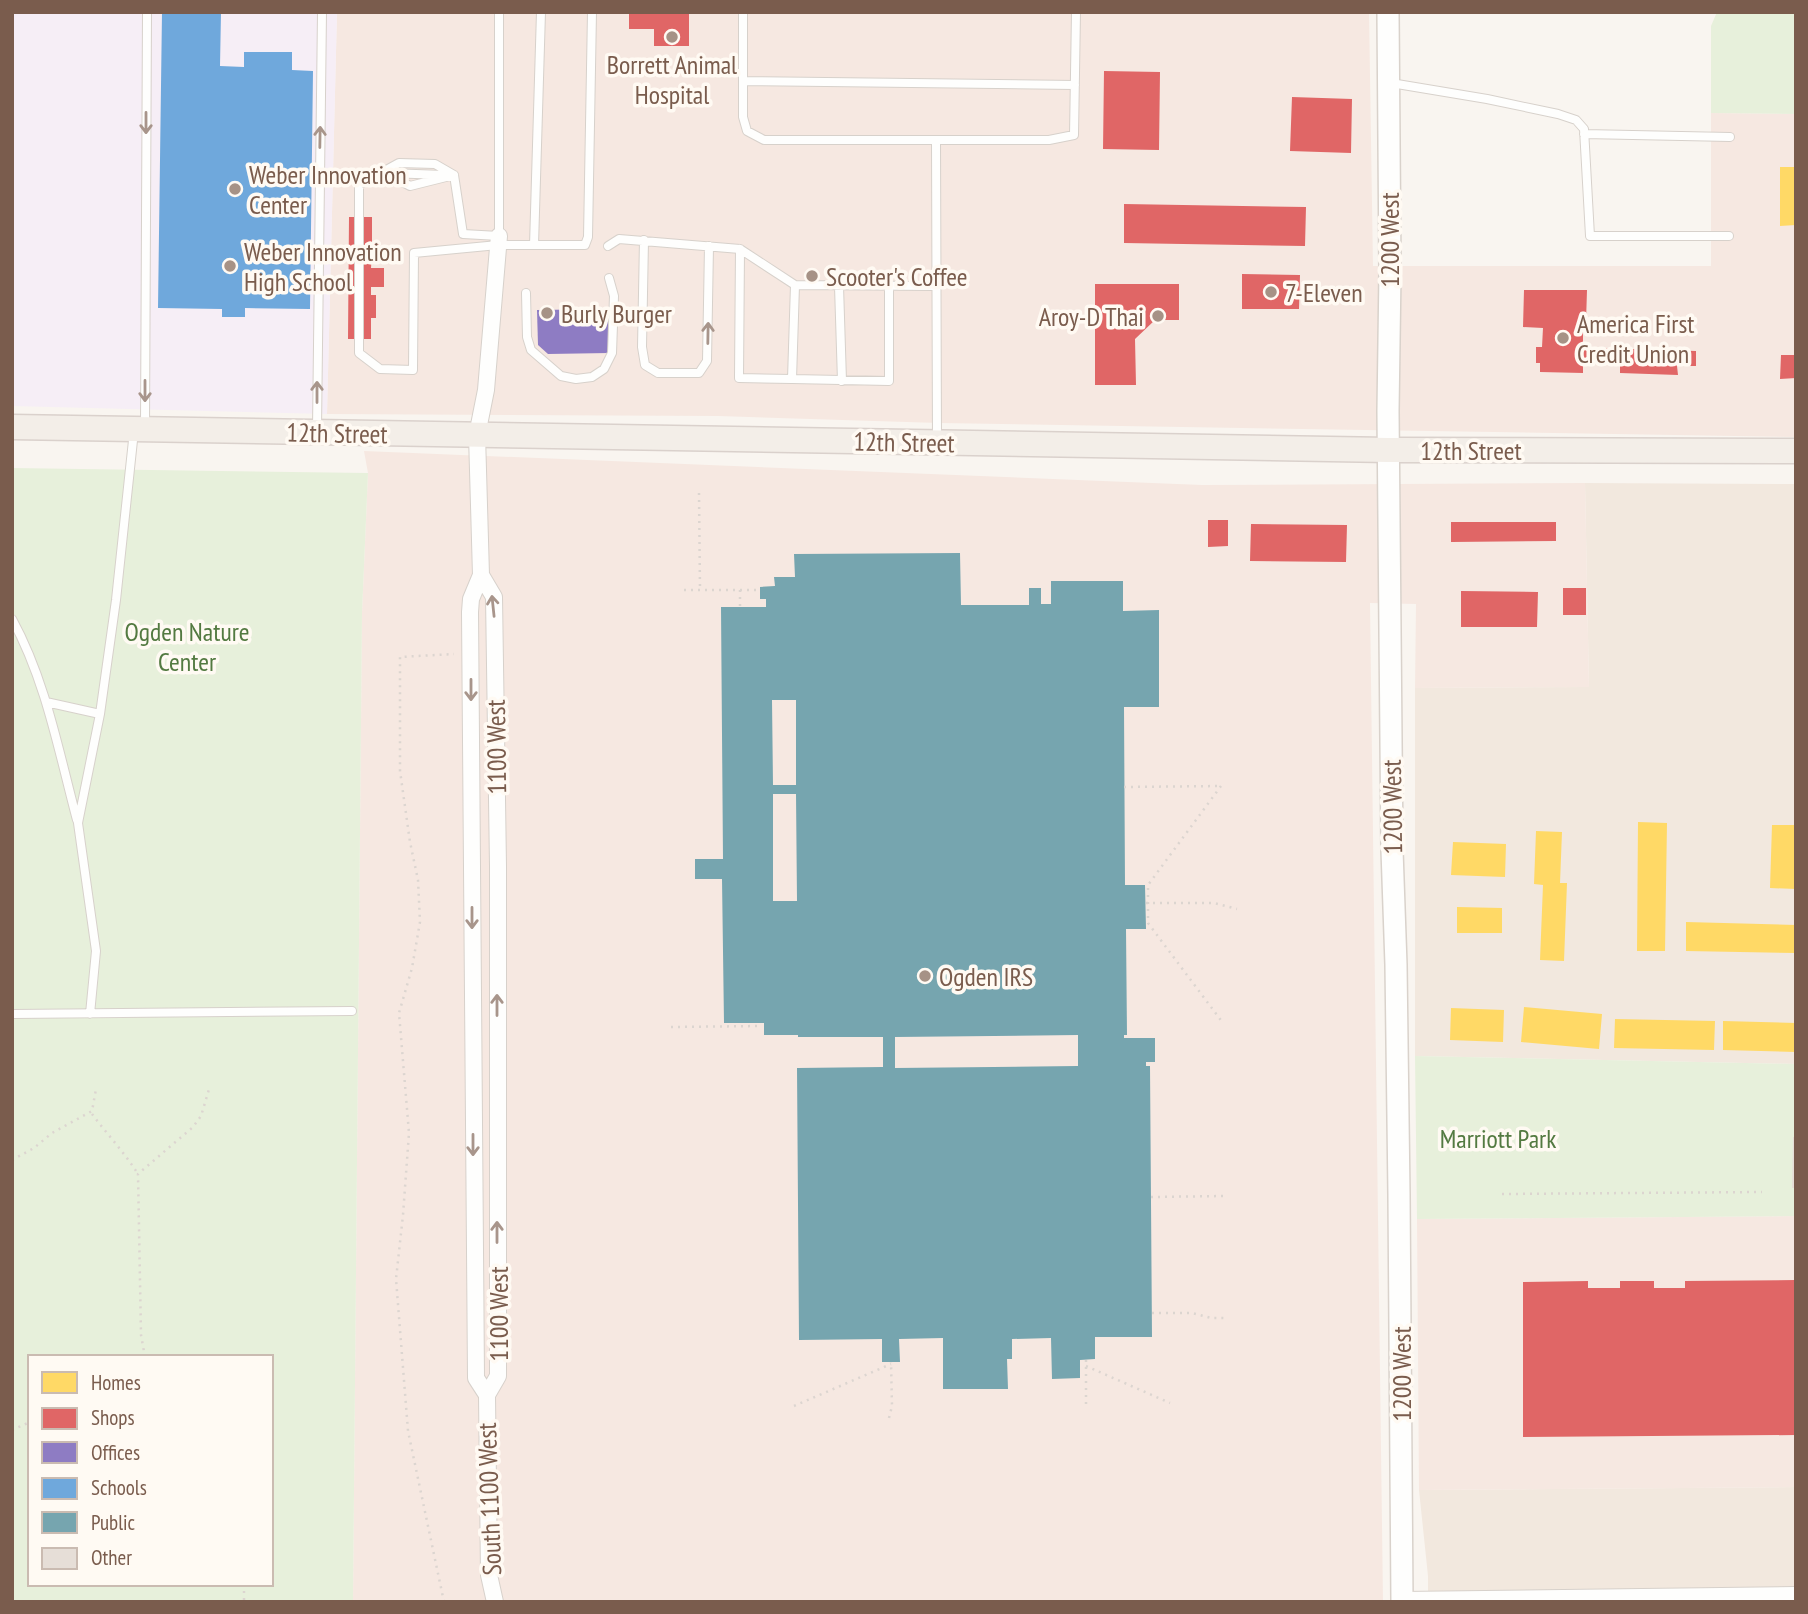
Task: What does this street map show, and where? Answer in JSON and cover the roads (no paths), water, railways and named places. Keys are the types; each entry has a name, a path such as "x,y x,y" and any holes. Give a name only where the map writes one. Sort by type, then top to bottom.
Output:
{"main road":[{"name":"12th Street","path":"12,428 1389,450 1796,451"}],"street":[{"name":"1200 West","path":"1388,12 1392,850 1400,1235 1402,1601"},
{"name":"1100 West","path":"481,575 494,597 498,866 498,1376 486,1395 476,1378 471,598 481,575 477,435 486,390 498,240"},
{"path":"471,650 495,647"},
{"name":"South 1100 West","path":"486,1395 489,1575 495,1602"},
{"path":"1402,1601 1666,1600 1796,1595"}],"lane":[{"path":"78,823 100,714 140,430 147,12"},
{"path":"317,432 322,12"},
{"path":"498,240 499,12"},
{"path":"534,245 541,12"},
{"path":"454,175 463,234 534,245 585,245 588,237 592,12"},
{"path":"743,12 743,117 747,131 764,141 1049,140 1074,135 1076,12"},
{"path":"743,81 1075,85"},
{"path":"1388,82 1487,99 1576,120 1584,129 1590,236 1729,236"},
{"path":"1584,134 1730,137"},
{"path":"936,140 937,443"},
{"path":"454,175 435,164 399,163 359,185 359,353 380,369 413,369 414,253 498,240"},
{"path":"383,172 410,186 454,175"},
{"path":"608,246 619,239 740,249 795,285 937,286"},
{"path":"645,240 642,347 645,365 658,373 699,373 707,361 709,246"},
{"path":"740,249 739,378 889,381 889,286"},
{"path":"526,293 527,337 531,350 561,376 576,379 592,377 604,369 612,353 614,296 610,278"},
{"path":"792,379 795,285"},
{"path":"839,286 842,381"},
{"path":"13,618 46,702 78,823 96,951 90,1014"},
{"path":"46,702 100,714"},
{"path":"12,1014 352,1011"}],"place":[{"name":"Borrett Animal Hospital","path":"672,37"},
{"name":"Weber Innovation Center","path":"235,189"},
{"name":"Weber Innovation High School","path":"230,266"},
{"name":"Scooter's Coffee","path":"812,276"},
{"name":"7-Eleven","path":"1271,292"},
{"name":"Burly Burger","path":"547,313"},
{"name":"Aroy-D Thai","path":"1158,316"},
{"name":"America First Credit Union","path":"1563,338"},
{"name":"Ogden IRS","path":"925,976"}],"park label":[{"name":"Ogden Nature Center","path":"187,646"},
{"name":"Marriott Park","path":"1498,1138"}]}
